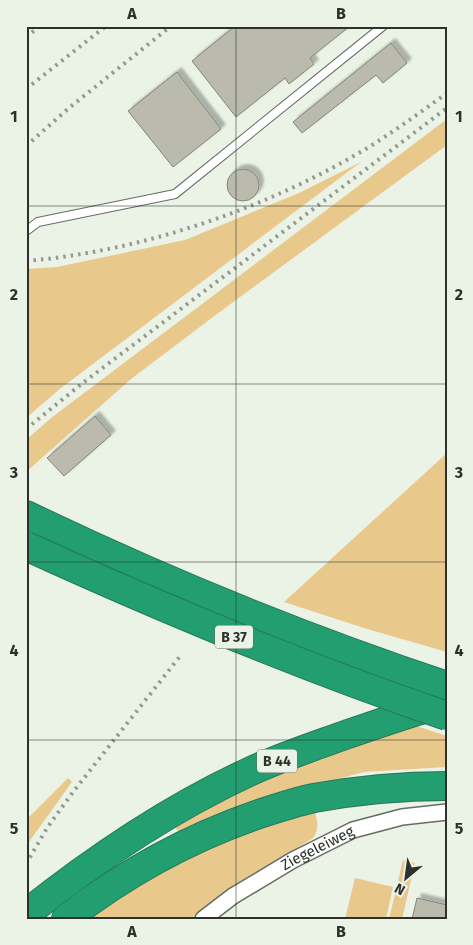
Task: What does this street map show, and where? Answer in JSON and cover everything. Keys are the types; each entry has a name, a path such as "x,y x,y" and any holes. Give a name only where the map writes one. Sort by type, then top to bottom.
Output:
{"highway":[{"name":"B 37","path":"26,515 99,550 210,598 365,659 447,686"},
{"name":"B 37","path":"26,546 162,608 337,677 447,716"},
{"name":"B 44","path":"26,914 57,889 118,846 166,816 250,772 317,745 410,712 447,703"},
{"path":"66,919 135,871 168,852 199,837 250,817 313,798 389,788 447,786"}],"street":[{"name":"Ziegeleiweg","path":"203,919 233,896 293,860 353,830 402,817 447,812"}],"lane":[{"path":"26,231 38,222 175,194 383,26"}],"shaded area":[{"path":"447,119 447,145 131,379 26,472 26,440 51,418"},
{"path":"361,162 61,388 26,418 26,269 57,267 185,240 299,193"},
{"path":"447,453 447,652 284,602"},
{"path":"410,724 447,736 447,767 364,772 311,786 181,834 174,826 253,784"},
{"path":"68,778 72,782 26,846 26,820"},
{"path":"315,813 317,826 313,838 227,892 191,919 89,919 149,880 212,847 234,837 278,822"},
{"path":"403,860 415,863 402,919 389,919"},
{"path":"355,878 393,887 386,919 345,919"}],"building":[{"path":"235,26 350,26 310,58 314,64 289,84 285,78 236,117 192,61"},
{"path":"391,43 407,63 383,83 376,75 302,133 293,122"},
{"path":"177,72 221,129 173,167 128,111"},
{"path":"243,169 249,170 254,174 258,179 258,191 254,196 249,200 243,201 237,200 232,196 228,191 227,185 228,179 232,174 237,170"},
{"path":"95,416 111,435 64,476 47,458"},
{"path":"417,898 447,905 447,919 412,919"}],"railway":[{"path":"26,37 40,26"},
{"path":"26,89 106,26"},
{"path":"26,146 69,108 171,26"},
{"path":"26,261 115,248 160,237 247,207 330,169 369,147 447,93"},
{"path":"26,429 84,382 447,108"},
{"path":"26,864 47,828 73,792 181,655"}]}
